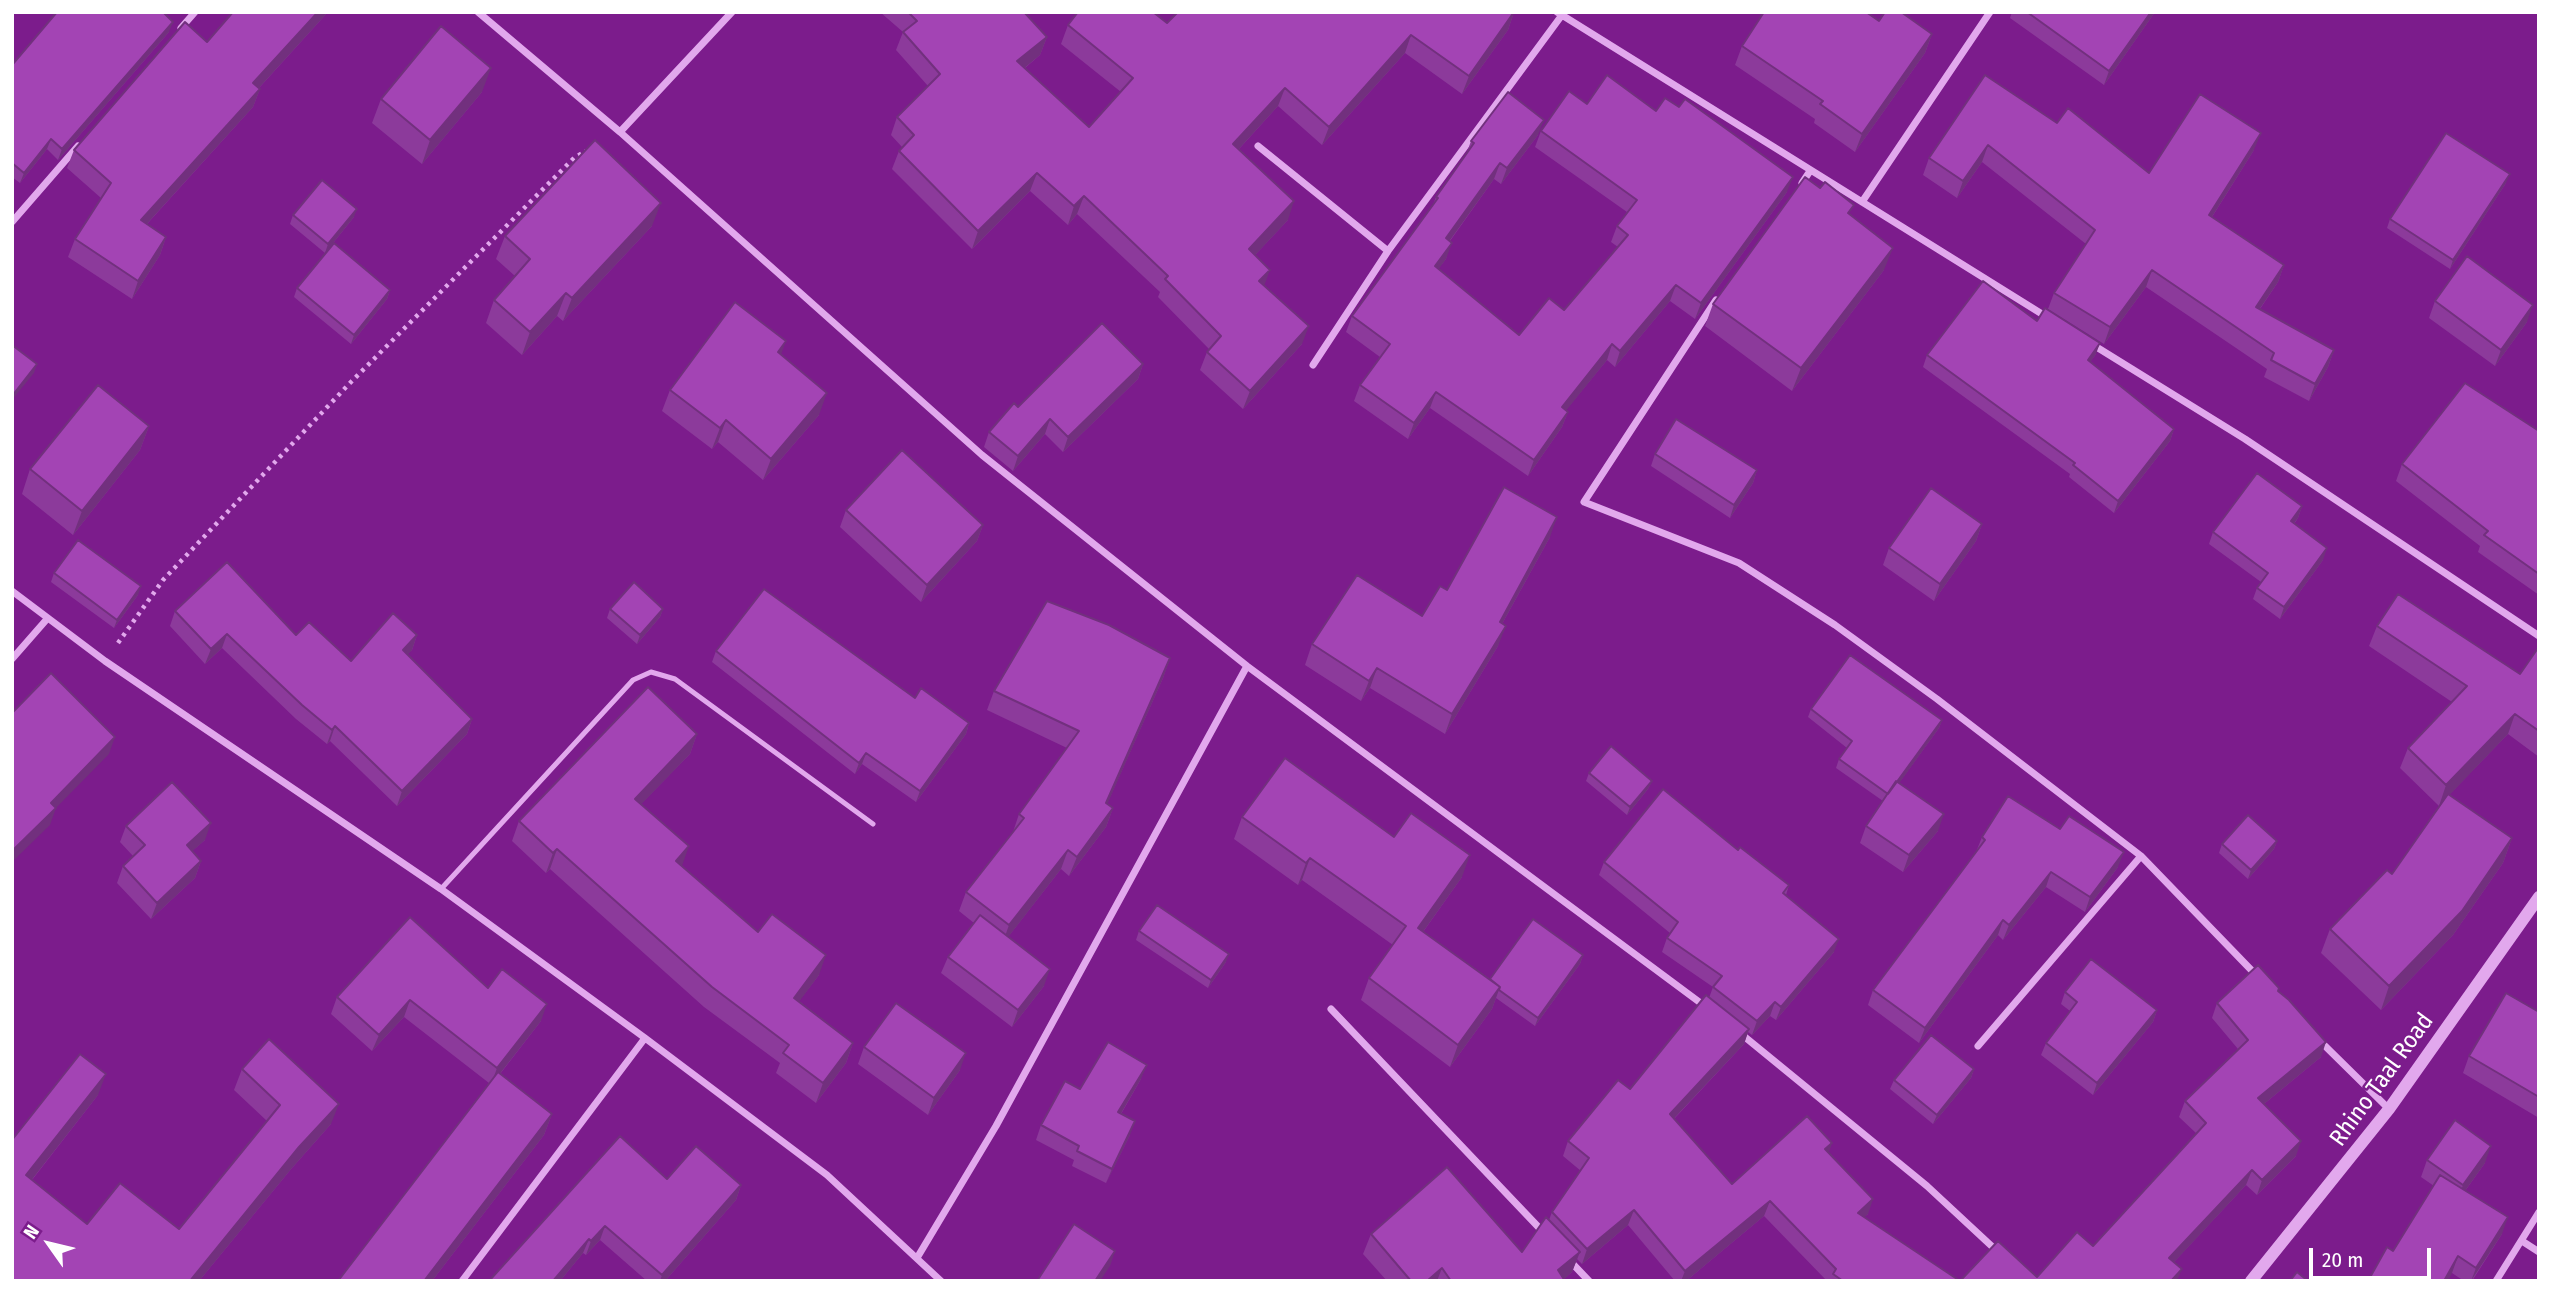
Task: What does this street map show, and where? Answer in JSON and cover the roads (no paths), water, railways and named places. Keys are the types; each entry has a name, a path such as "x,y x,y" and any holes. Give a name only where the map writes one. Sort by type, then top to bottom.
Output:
{"street":[{"path":"176,33 195,12"},
{"path":"478,12 620,132 982,455 1247,666 1715,1014"},
{"path":"620,132 732,12"},
{"path":"1862,202 1990,12"},
{"path":"1313,365 1388,251 1560,14 2059,324"},
{"path":"12,222 85,138"},
{"path":"1258,146 1388,251"},
{"path":"1795,192 1811,171"},
{"path":"1725,289 1686,342 1584,502 1750,570 1835,625 1926,691 2141,856 2264,984"},
{"path":"2082,339 2245,439 2539,636"},
{"path":"12,591 105,661 441,888 645,1038 827,1175 941,1281"},
{"path":"12,659 47,619"},
{"path":"917,1258 996,1126 1247,666"},
{"path":"1978,1046 2141,856"},
{"name":"Rhino Taal Road","path":"2251,1281 2389,1109 2539,897"},
{"path":"1331,1009 1551,1240"},
{"path":"1737,1031 1927,1186 2008,1262"},
{"path":"2312,1033 2389,1109"},
{"path":"462,1281 645,1038"},
{"path":"2496,1281 2539,1212"},
{"path":"2522,1241 2539,1252"},
{"path":"1560,1251 1589,1281"}],"lane":[{"path":"441,888 632,680 651,672 675,679 873,824"}]}
